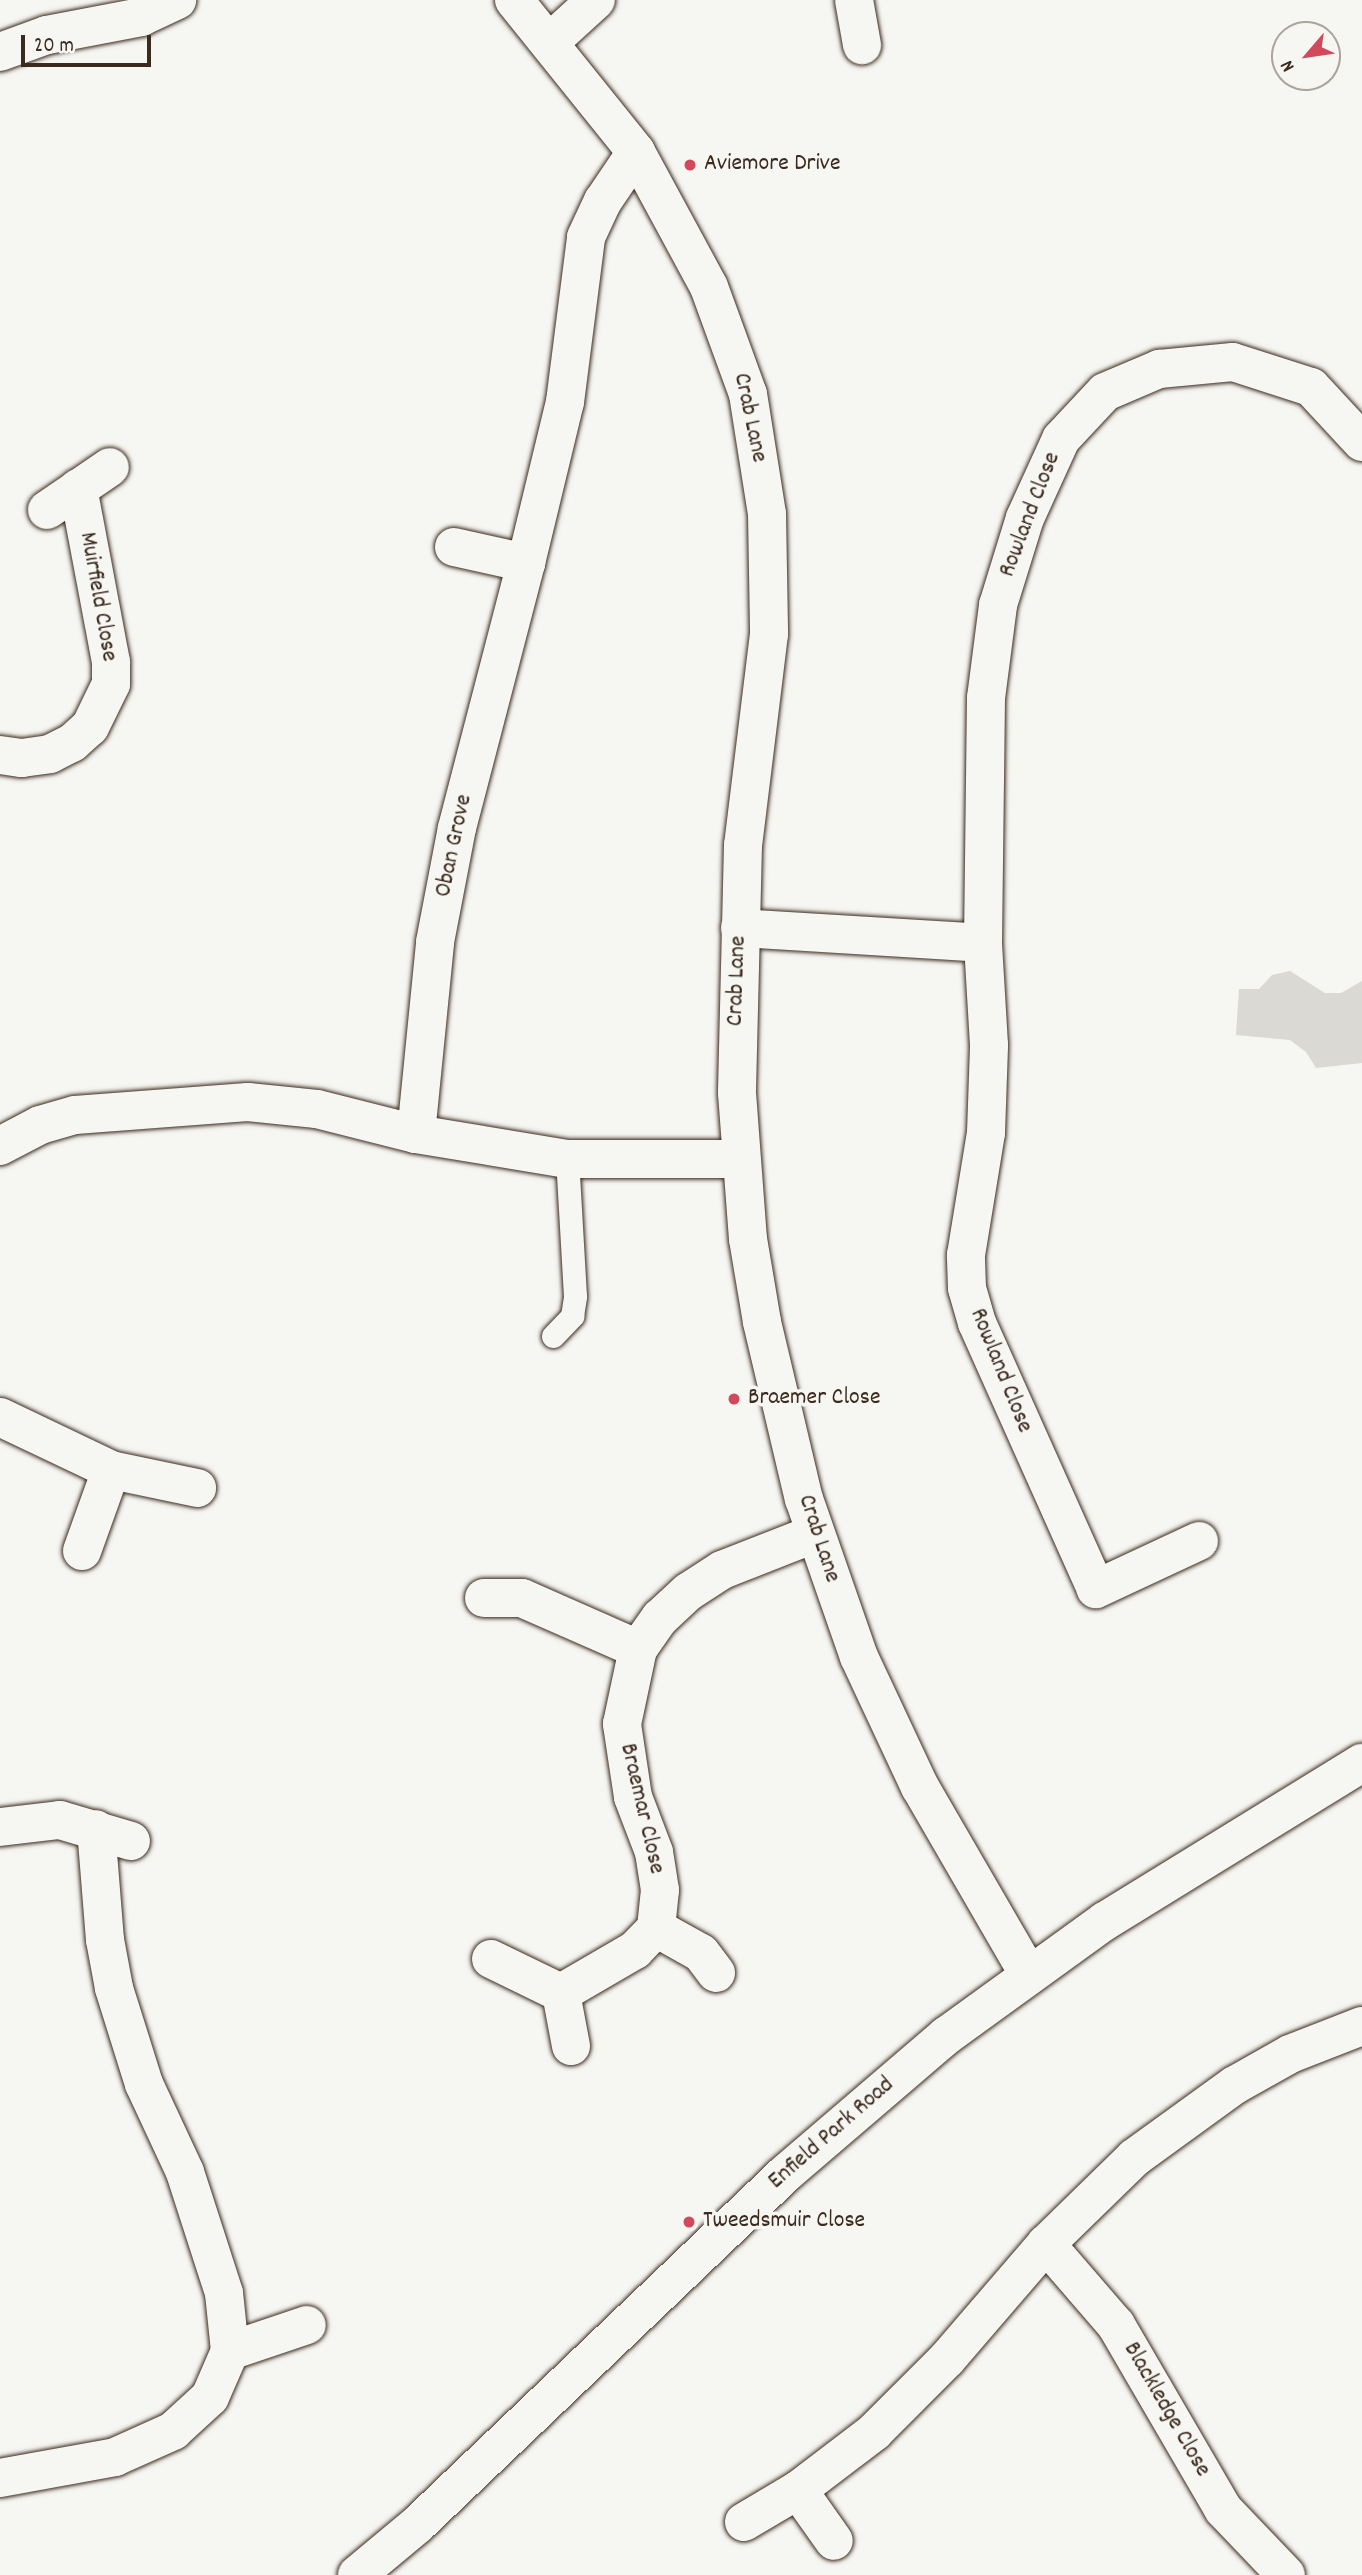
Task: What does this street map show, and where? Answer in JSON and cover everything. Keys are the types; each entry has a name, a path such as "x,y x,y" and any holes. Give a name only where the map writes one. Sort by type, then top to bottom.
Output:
{"street":[{"path":"0,52 74,14 141,17 177,0"},
{"name":"Crab Lane","path":"514,0 636,152 709,287 748,394 767,514 769,634 743,845 736,1024 741,1159 762,1322 814,1534 887,1721 1029,1975"},
{"path":"550,42 596,0"},
{"path":"855,0 862,45"},
{"name":"Oban Grove","path":"416,1134 435,942 457,828 565,402 586,237 603,201 636,152"},
{"name":"Rowland Close","path":"1199,1541 1096,1589 977,1324 967,1287 966,1255 986,1133 989,1045 983,943 986,698 998,605 1025,518 1060,439 1105,392 1159,369 1233,362 1311,387 1362,442"},
{"name":"Muirfield Close","path":"47,510 110,467"},
{"name":"Muirfield Close","path":"0,755 22,758 50,754 72,743 90,727 111,684 111,662 78,488"},
{"path":"454,547 526,563"},
{"path":"740,928 983,943"},
{"path":"0,1146 40,1125 75,1115 190,1103 248,1102 317,1109 416,1134 567,1159 741,1159"},
{"path":"0,1417 111,1471 197,1489"},
{"path":"82,1551 111,1471"},
{"name":"Braemar Close","path":"656,1928 660,1890 654,1852 633,1797 622,1724 638,1648 660,1618 688,1592 722,1570 814,1534"},
{"path":"484,1598 522,1598 638,1648"},
{"name":"Enfield Park Road","path":"357,2575 416,2525 847,2118 946,2036 1029,1975 1183,1870 1362,1763"},
{"path":"0,1827 60,1820 114,1835 105,1940 114,1988 144,2084 185,2172 225,2293 230,2351 210,2397 173,2431 115,2457 0,2477"},
{"path":"561,1993 635,1950 656,1928 701,1953 716,1973"},
{"path":"491,1959 561,1993"},
{"path":"561,1993 571,2046"},
{"path":"744,2522 798,2490 874,2432 947,2359 1046,2244 1134,2158 1181,2119 1290,2054 1362,2026"},
{"name":"Blackledge Close","path":"1046,2244 1116,2325 1223,2509 1286,2575"},
{"path":"230,2351 307,2325"},
{"path":"798,2490 834,2540"}],"lane":[{"path":"554,1336 572,1316 575,1296 567,1159"}],"shaded area":[{"path":"1290,971 1325,993 1341,993 1362,981 1362,1063 1316,1068 1306,1052 1290,1040 1236,1035 1239,989 1259,989 1272,975"}],"place":[{"name":"Aviemore Drive","path":"690,165"},
{"name":"Braemer Close","path":"734,1399"},
{"name":"Tweedsmuir Close","path":"689,2222"}]}
